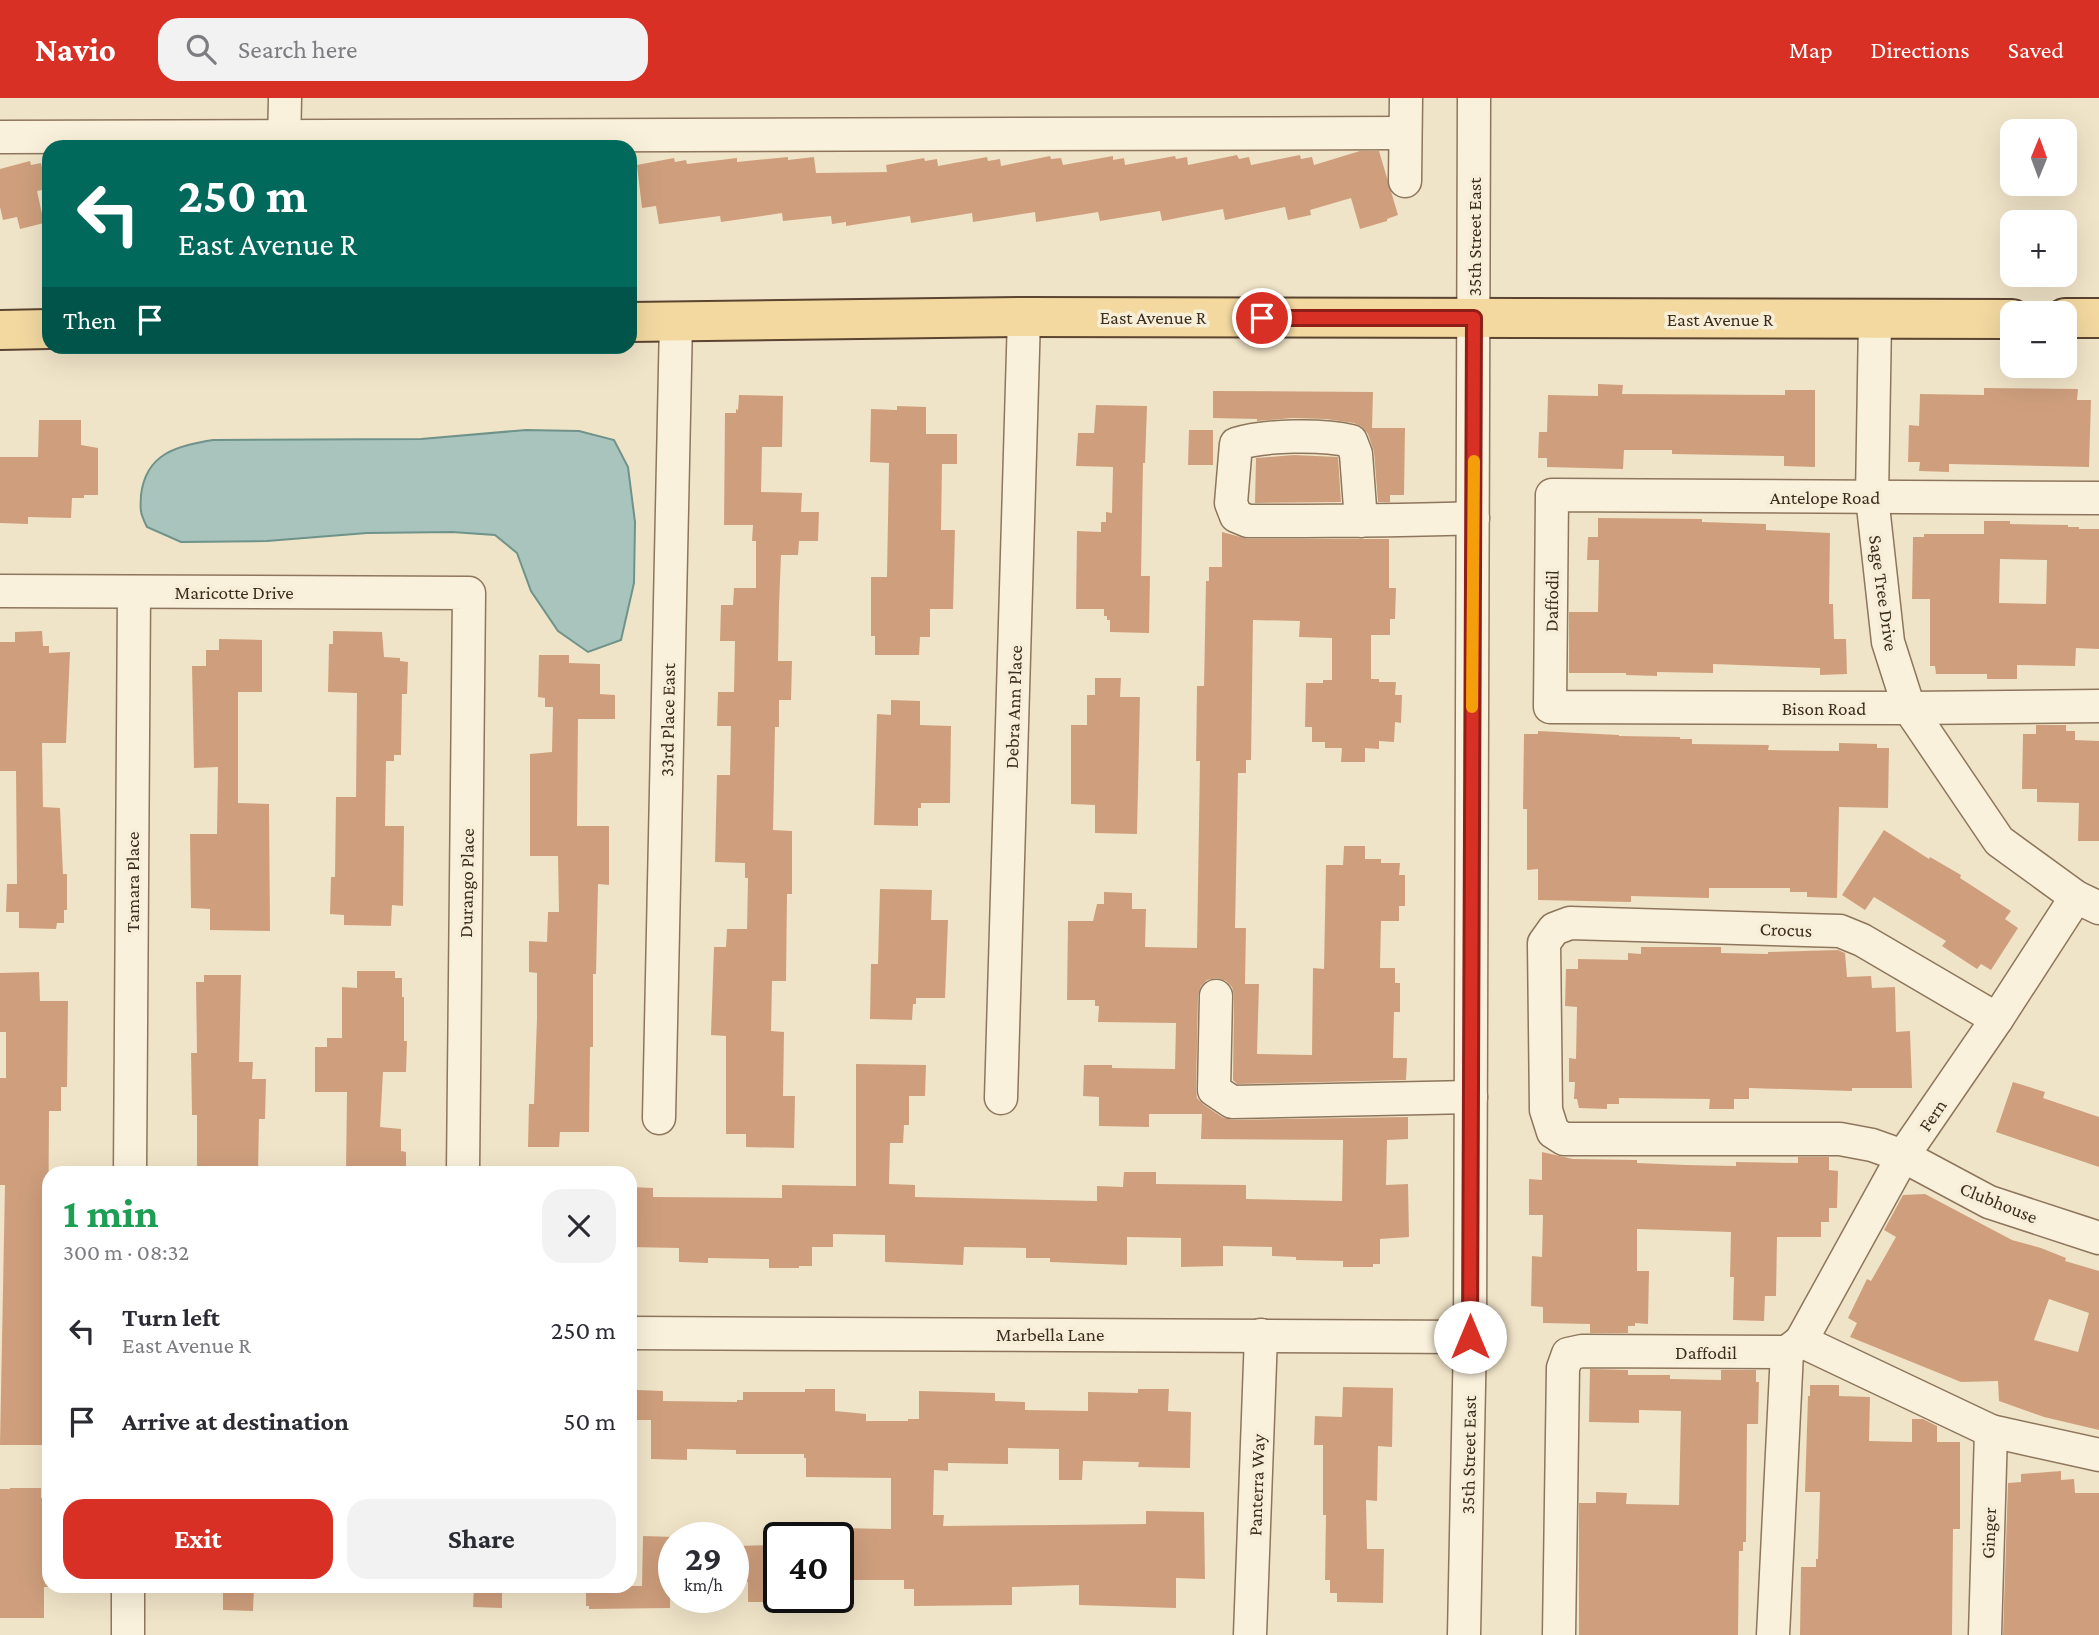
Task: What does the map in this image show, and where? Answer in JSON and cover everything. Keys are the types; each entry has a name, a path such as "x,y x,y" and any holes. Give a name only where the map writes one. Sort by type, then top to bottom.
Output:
{"main road":[{"name":"East Avenue R","path":"637,322 1024,317 2000,319"},
{"path":"2077,318 2099,318"},
{"path":"0,330 42,329"}],"street":[{"path":"284,140 285,98"},
{"path":"1405,98 1405,181"},
{"name":"35th Street East","path":"1464,1635 1470,1337 1474,98"},
{"path":"533,140 1405,133"},
{"path":"0,137 170,140"},
{"name":"Debra Ann Place","path":"1001,1098 1024,317"},
{"name":"Sage Tree Drive","path":"1875,320 1872,497 1888,642 1909,708 1999,841 2088,902"},
{"name":"33rd Place East","path":"659,1118 676,321"},
{"path":"1361,522 1356,454 1351,441 1331,436 1249,440 1236,444 1231,503 1236,516 1248,521 1361,522 1473,518"},
{"name":"Antelope Road","path":"1552,495 2099,498"},
{"name":"Daffodil","path":"1550,706 1552,495"},
{"name":"Maricotte Drive","path":"0,591 469,593"},
{"name":"Tamara Place","path":"130,1166 134,592"},
{"name":"Durango Place","path":"463,1166 469,593"},
{"name":"Bison Road","path":"1550,706 2099,706"},
{"name":"Fern","path":"1773,1635 1794,1347 1903,1156 1997,1019 2088,902"},
{"name":"Crocus","path":"1553,1132 1546,1110 1544,943 1554,929 1570,923 1840,931 1862,940 1997,1019"},
{"path":"1216,996 1214,1090 1232,1102 1471,1097"},
{"name":"Clubhouse","path":"1553,1132 1564,1139 1840,1139 1872,1145 1903,1156 1989,1202 2099,1238"},
{"name":"Marbella Lane","path":"637,1333 1470,1337"},
{"name":"Panterra Way","path":"1250,1635 1261,1335"},
{"name":"Daffodil","path":"1559,1635 1563,1368 1568,1354 1582,1351 1794,1347 1990,1431 2099,1455"},
{"name":"Ginger","path":"1985,1635 1990,1431"},
{"path":"128,1593 128,1635"}],"water":[{"path":"526,430 579,431 614,440 628,467 635,522 634,583 621,640 588,652 558,631 531,591 517,553 495,535 452,532 367,533 267,541 181,542 147,527 141,511 144,481 156,461 176,449 200,442 421,439"}],"building":[{"path":"1360,151 1379,151 1398,215 1360,229 1351,198 1310,210 1311,215 1288,220 1285,207 1225,220 1223,209 1162,221 1160,211 1100,221 1098,212 1036,222 1035,212 973,222 972,213 911,223 910,216 846,226 846,222 832,224 831,216 783,221 782,213 721,222 720,216 659,224 656,206 642,208 637,165 674,158 675,162 686,160 687,164 737,158 737,162 814,157 816,173 887,172 886,165 924,158 925,161 937,159 938,166 987,157 988,161 1000,159 1001,166 1050,156 1051,159 1061,158 1063,165 1113,156 1113,160 1124,158 1125,165 1175,156 1176,159 1187,157 1188,165 1237,155 1239,159 1249,157 1251,165 1300,155 1301,159 1312,157 1314,165"},
{"path":"30,161 31,165 41,163 42,190 37,191 42,224 20,229 17,217 3,220 0,207 0,169"},
{"path":"1598,384 1623,385 1622,394 1785,395 1785,390 1815,390 1815,467 1784,466 1784,456 1672,454 1672,450 1624,450 1623,469 1547,467 1547,458 1538,458 1539,432 1547,432 1548,395 1598,396"},
{"path":"1984,388 2078,389 2077,400 2091,400 2089,467 1949,464 1949,472 1919,471 1920,462 1908,462 1909,425 1919,426 1920,394 1984,395"},
{"path":"1213,391 1373,392 1372,428 1405,428 1404,495 1390,495 1390,502 1378,502 1374,452 1368,434 1362,427 1354,423 1326,419 1257,421 1213,418"},
{"path":"739,395 783,396 782,447 762,447 761,492 802,493 801,512 819,512 818,541 799,541 798,555 781,555 778,661 792,661 791,700 779,700 779,727 775,727 773,830 792,831 792,894 787,894 786,981 772,981 771,1031 784,1032 783,1096 795,1096 794,1148 746,1147 746,1134 726,1134 726,1036 711,1035 714,947 726,947 727,929 747,929 748,878 745,878 745,863 715,862 717,775 730,775 731,726 717,726 718,692 734,692 735,641 720,641 721,605 733,605 734,588 756,588 756,541 752,541 753,525 724,525 725,413 736,413"},
{"path":"1096,405 1147,406 1141,576 1150,576 1149,633 1110,632 1110,620 1104,616 1104,609 1076,609 1077,531 1101,532 1101,522 1106,522 1106,512 1112,513 1113,467 1076,466 1078,433 1094,433"},
{"path":"897,406 926,407 926,434 957,434 957,464 942,464 941,530 955,530 953,609 930,609 930,637 920,637 919,655 875,655 875,636 871,636 871,577 887,577 889,463 870,462 871,409 897,410"},
{"path":"39,420 81,420 81,445 98,448 98,495 72,498 71,518 28,517 28,524 0,523 0,457 38,457"},
{"path":"1189,430 1213,430 1213,465 1188,465"},
{"path":"1294,455 1338,457 1341,502 1255,503 1256,458"},
{"path":"1598,518 1702,519 1702,522 1766,524 1766,530 1830,533 1829,604 1833,604 1834,639 1846,639 1847,674 1820,675 1820,668 1713,664 1713,673 1657,672 1657,676 1569,673 1569,612 1598,612 1599,560 1587,560 1588,537 1598,537"},
{"path":"1984,521 2099,529 2099,649 2076,648 2075,666 2017,665 2017,679 1987,679 1987,674 1936,674 1935,666 1930,666 1930,599 1912,599 1913,537 1924,537 1924,534 1984,534","holes":["2000,559 2047,560 2046,604 1999,603"]},
{"path":"1222,532 1248,539 1389,539 1389,588 1396,588 1395,619 1390,619 1390,635 1371,635 1371,679 1396,682 1395,695 1402,695 1401,723 1395,722 1394,742 1379,741 1379,749 1365,748 1365,762 1341,762 1342,748 1325,748 1325,742 1312,742 1312,727 1305,727 1306,683 1332,680 1332,638 1299,637 1300,621 1253,620 1251,760 1246,760 1246,773 1238,773 1235,928 1246,928 1245,984 1259,984 1257,1054 1312,1055 1313,968 1324,969 1326,865 1343,865 1344,846 1365,846 1365,859 1381,859 1381,863 1400,863 1399,875 1405,875 1405,906 1399,906 1399,921 1381,921 1380,968 1395,968 1395,983 1400,983 1400,1012 1394,1012 1393,1058 1407,1058 1406,1080 1237,1084 1233,1080 1234,996 1232,987 1226,981 1216,978 1207,980 1201,986 1198,996 1196,1090 1197,1098 1204,1105 1232,1120 1408,1117 1408,1139 1387,1140 1386,1185 1408,1184 1409,1237 1380,1239 1380,1264 1373,1264 1373,1267 1343,1267 1343,1261 1296,1260 1296,1257 1272,1256 1272,1247 1223,1246 1223,1266 1181,1267 1181,1238 1127,1237 1127,1265 1050,1262 1050,1258 1026,1258 1026,1248 964,1247 963,1265 885,1262 885,1235 833,1234 833,1247 812,1247 812,1266 799,1268 769,1268 769,1259 708,1258 708,1263 679,1262 679,1248 637,1247 637,1187 653,1188 653,1197 782,1198 782,1185 856,1186 856,1064 926,1065 925,1096 909,1096 909,1125 904,1125 903,1143 890,1143 889,1184 915,1185 915,1197 1097,1201 1097,1186 1123,1187 1124,1172 1156,1172 1156,1184 1246,1185 1246,1199 1342,1201 1343,1140 1201,1139 1202,1114 1149,1114 1149,1127 1099,1126 1099,1097 1083,1096 1084,1065 1175,1069 1176,1023 1098,1022 1099,1006 1095,1006 1095,1000 1067,1000 1068,921 1093,921 1097,904 1104,904 1104,892 1132,893 1132,909 1146,909 1145,947 1197,948 1200,761 1196,761 1197,686 1204,686 1206,581 1209,581 1209,567 1222,567"},
{"path":"42,631 43,646 49,646 49,653 70,652 66,743 42,743 43,807 60,808 63,874 67,874 67,910 64,910 64,923 57,923 56,929 19,928 19,912 6,912 7,884 17,884 16,771 0,771 0,642 15,642 15,632"},
{"path":"333,631 382,632 384,657 400,658 400,661 408,662 407,694 402,694 401,755 394,755 394,761 386,761 385,826 404,826 403,906 392,905 391,926 344,925 344,915 330,914 331,877 335,877 336,797 356,797 357,693 328,692 329,644 333,644"},
{"path":"219,639 262,640 262,692 238,692 238,803 269,804 270,931 210,930 210,909 191,908 190,834 217,834 218,767 194,768 192,666 206,666 206,650 219,650"},
{"path":"539,655 569,655 569,663 600,664 600,694 615,695 615,719 578,719 577,826 609,826 609,885 598,884 589,1132 560,1132 559,1147 528,1147 529,1104 534,1104 537,1018 537,973 529,972 529,941 547,942 548,912 559,912 558,856 530,856 530,754 552,752 553,707 545,707 545,698 538,697"},
{"path":"1095,678 1121,678 1120,697 1140,697 1137,834 1095,833 1095,805 1071,804 1071,725 1087,725 1087,695 1095,695"},
{"path":"891,700 920,701 920,725 951,726 950,803 921,803 921,808 918,808 918,826 874,825 877,714 891,715"},
{"path":"2036,725 2066,725 2066,731 2075,731 2075,740 2099,741 2099,841 2078,841 2079,803 2037,802 2037,789 2022,789 2023,734 2036,734"},
{"path":"1538,731 1680,737 1692,739 1692,744 1769,745 1768,750 1839,751 1839,743 1877,744 1877,748 1889,748 1888,808 1839,807 1837,898 1807,897 1807,892 1790,892 1790,888 1709,888 1709,898 1631,896 1631,902 1538,900 1538,869 1527,870 1527,809 1523,809 1524,734 1538,734"},
{"path":"1884,830 1929,859 1930,857 1961,875 1960,878 2011,911 2005,919 2018,928 1991,970 1981,964 1977,969 1942,946 1946,941 1874,897 1865,910 1842,895"},
{"path":"880,889 932,890 931,920 948,920 945,998 916,998 912,1020 870,1019 871,964 878,964"},
{"path":"1641,947 1721,947 1721,953 1768,954 1838,950 1845,953 1847,977 1871,976 1872,988 1895,987 1896,1032 1910,1031 1912,1088 1852,1088 1852,1091 1749,1088 1749,1099 1734,1099 1734,1109 1709,1109 1710,1099 1619,1098 1619,1104 1607,1104 1607,1109 1579,1108 1577,1099 1574,1099 1575,1082 1569,1082 1569,1058 1576,1059 1577,1007 1565,1006 1566,969 1578,969 1578,959 1628,960 1628,953 1641,954"},
{"path":"357,971 395,971 395,978 402,978 404,1041 407,1041 406,1072 383,1072 380,1127 401,1129 401,1151 406,1152 406,1166 346,1166 347,1092 315,1092 315,1047 327,1047 327,1038 342,1038 342,987 357,988"},
{"path":"39,972 40,1001 68,1001 67,1087 61,1087 61,1111 49,1111 49,1166 42,1166 42,1445 0,1445 5,1185 0,1185 0,1078 6,1078 6,1032 0,1032 0,973"},
{"path":"204,975 241,975 239,1062 253,1062 252,1079 266,1079 265,1119 259,1119 258,1166 197,1166 197,1115 192,1115 191,1053 197,1053 196,982 204,982"},
{"path":"2013,1082 2045,1092 2043,1098 2099,1117 2099,1167 1996,1132"},
{"path":"1542,1152 1573,1159 1736,1166 1736,1162 1798,1163 1798,1157 1829,1157 1829,1170 1838,1171 1837,1208 1829,1208 1829,1222 1821,1222 1821,1237 1777,1237 1776,1296 1765,1296 1764,1321 1733,1320 1731,1232 1637,1229 1637,1271 1649,1271 1648,1324 1635,1323 1635,1326 1628,1326 1628,1333 1590,1333 1590,1324 1543,1323 1543,1307 1531,1306 1532,1256 1542,1257 1543,1215 1529,1215 1529,1179 1542,1180"},
{"path":"1925,1194 2012,1240 2041,1248 2066,1258 2065,1261 2099,1271 2099,1430 2044,1417 1999,1401 1998,1381 1961,1382 1850,1337 1857,1323 1848,1318 1867,1279 1871,1281 1896,1237 1884,1230 1903,1195","holes":["2049,1299 2089,1313 2078,1352 2034,1340"]},
{"path":"1590,1369 1628,1370 1628,1375 1670,1375 1670,1379 1721,1380 1721,1370 1756,1370 1756,1382 1759,1382 1758,1424 1747,1424 1746,1542 1743,1542 1743,1551 1739,1551 1738,1635 1579,1635 1579,1503 1596,1503 1596,1492 1627,1493 1626,1504 1679,1505 1681,1411 1639,1410 1639,1423 1589,1422"},
{"path":"1810,1385 1839,1385 1839,1396 1870,1397 1869,1441 1912,1442 1912,1419 1923,1419 1937,1426 1937,1442 1960,1442 1960,1529 1953,1529 1952,1635 1800,1635 1801,1567 1816,1567 1818,1559 1820,1492 1805,1492"},
{"path":"1343,1387 1393,1388 1392,1447 1378,1446 1377,1501 1366,1500 1367,1549 1384,1549 1383,1603 1337,1602 1337,1593 1330,1593 1330,1580 1325,1580 1323,1445 1314,1445 1315,1416 1342,1417"},
{"path":"805,1389 835,1389 835,1411 866,1414 866,1421 908,1421 919,1419 919,1391 995,1393 995,1401 1025,1402 1025,1410 1088,1411 1088,1392 1138,1393 1138,1389 1169,1389 1168,1411 1191,1412 1190,1468 1138,1467 1139,1462 1083,1461 1082,1480 1059,1480 1059,1449 1008,1448 1008,1464 948,1463 948,1471 934,1470 933,1515 944,1515 943,1526 1058,1525 1146,1524 1146,1511 1204,1512 1205,1579 1176,1578 1176,1608 1079,1605 1079,1585 1012,1587 1012,1605 914,1606 914,1589 904,1589 904,1580 854,1580 854,1528 891,1529 891,1478 806,1477 804,1454 736,1454 736,1450 687,1449 687,1460 651,1459 651,1420 637,1420 637,1390 663,1391 663,1401 737,1402 743,1400 743,1392 805,1392"},
{"path":"2061,1471 2061,1480 2074,1479 2075,1493 2099,1493 2099,1635 2003,1635 2008,1483 2021,1482 2021,1474"},
{"path":"41,1488 44,1618 0,1618 0,1489"},
{"path":"643,1536 658,1536 658,1608 589,1609 589,1606 586,1606 586,1593 637,1593 637,1586 642,1586"},
{"path":"763,1545 763,1602 749,1602 749,1546"},
{"path":"223,1593 254,1593 253,1611 223,1610"},
{"path":"474,1593 502,1593 502,1608 473,1607"}],"slow traffic":[{"path":"1472,707 1474,461"}],"route":[{"path":"1262,318 1474,318 1470,1337"}]}
